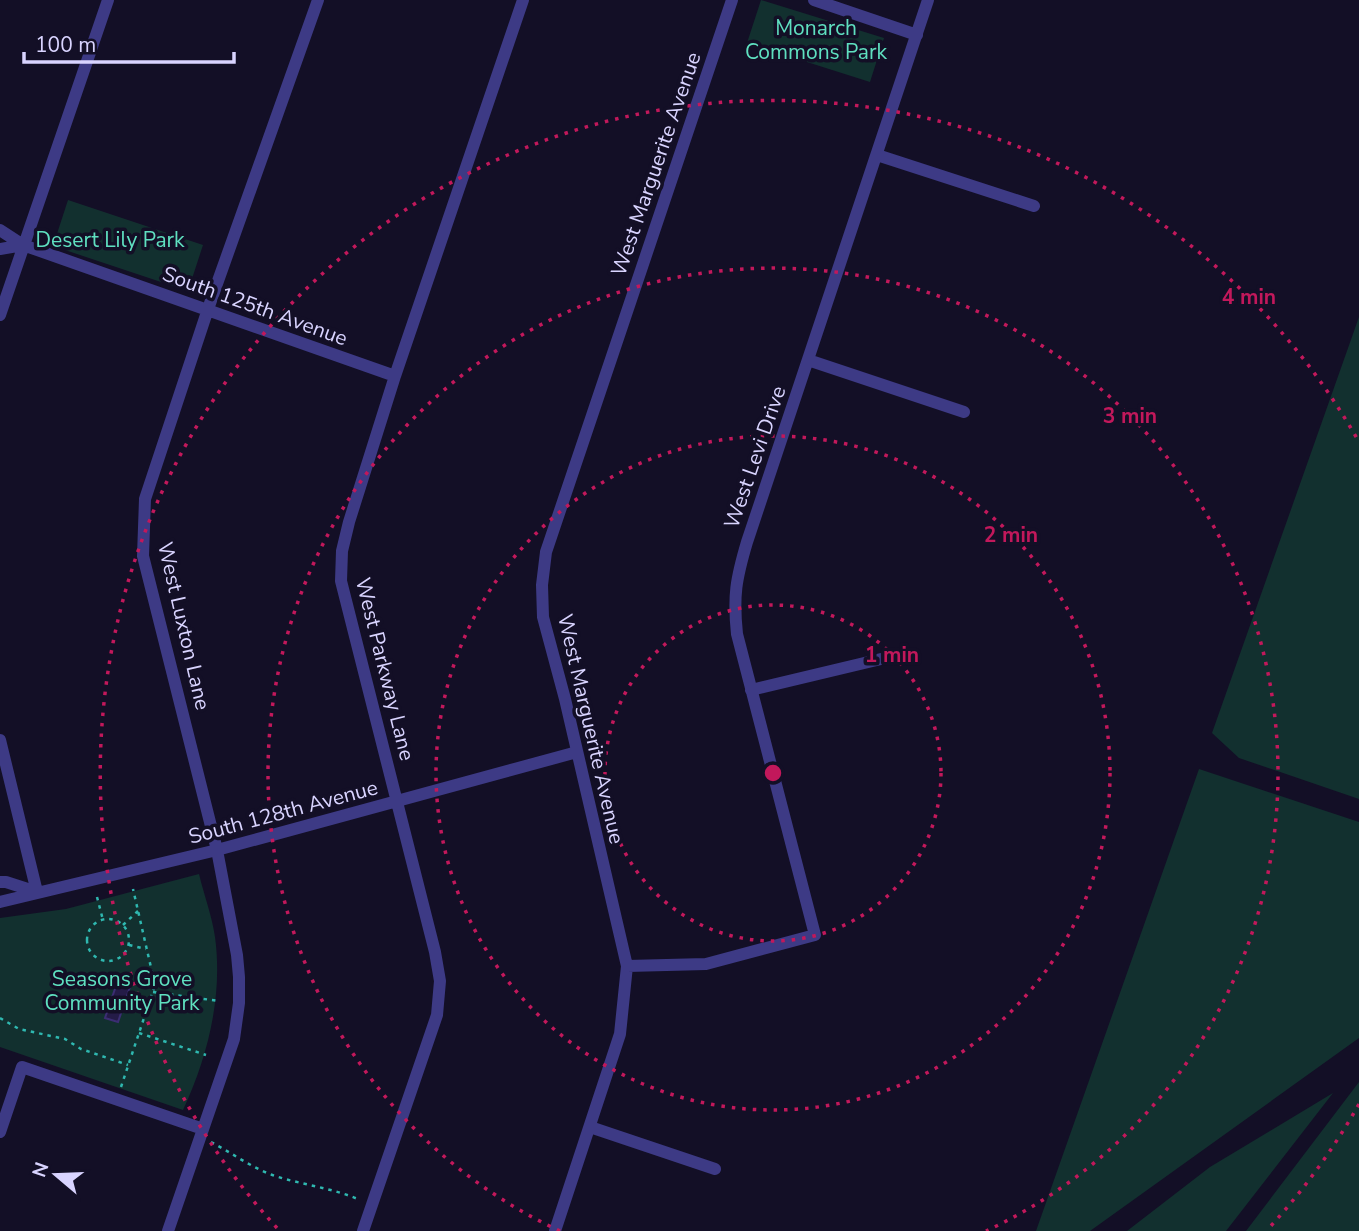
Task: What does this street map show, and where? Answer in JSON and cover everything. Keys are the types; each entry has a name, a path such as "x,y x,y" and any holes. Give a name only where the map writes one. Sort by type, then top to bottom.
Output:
{"street":[{"path":"0,315 108,0"},
{"name":"West Luxton Lane","path":"168,1231 206,1135 233,1038 239,1003 237,955 217,850 144,556 145,499 208,309 318,0"},
{"name":"West Parkway Lane","path":"363,1231 437,1015 440,981 398,801 341,581 342,551 395,376 523,0"},
{"name":"West Marguerite Avenue","path":"555,1231 620,1034 628,966 543,617 542,585 546,552 732,0"},
{"path":"814,0 917,35"},
{"name":"West Levi Drive","path":"628,966 706,964 815,935 737,634 734,601 738,572 928,0"},
{"path":"877,155 1034,206"},
{"name":"South 125th Avenue","path":"0,230 23,245 395,376"},
{"name":"South 125th Avenue","path":"0,249 23,245"},
{"path":"808,360 964,412"},
{"path":"751,690 881,659"},
{"path":"0,740 37,892"},
{"name":"South 128th Avenue","path":"0,902 217,850 577,752"},
{"path":"0,882 6,881 37,892"},
{"path":"0,1132 22,1068 206,1135"},
{"path":"590,1127 715,1169"}],"path":[{"path":"121,1087 153,992 154,977 133,888"},
{"path":"97,897 103,920"},
{"path":"123,925 138,911"},
{"path":"113,919 123,925 129,935 129,946 125,954 114,961 107,962 94,957 87,945 92,927 103,920 113,919"},
{"path":"129,946 147,949"},
{"path":"153,992 219,1001"},
{"path":"0,1018 19,1029 65,1039 81,1049 128,1065"},
{"path":"139,1033 206,1055"},
{"path":"206,1135 256,1168 275,1176 336,1190 372,1204"}],"green space":[{"name":"Monarch Commons Park","path":"761,0 884,38 870,82 747,43"},
{"name":"Desert Lily Park","path":"68,200 203,245 188,291 53,246"},
{"path":"1359,317 1359,799 1239,758 1212,733"},
{"path":"1199,769 1359,822 1359,1038 1090,1231 1036,1231"},
{"name":"Seasons Grove Community Park","path":"199,874 215,937 217,981 206,1047 183,1110 0,1047 0,918 66,909"},
{"path":"1359,1082 1359,1231 1246,1231"},
{"path":"1333,1093 1226,1231 1127,1231 1210,1167"}],"building":[{"path":"117,983 130,987 118,1022 105,1018"}]}
